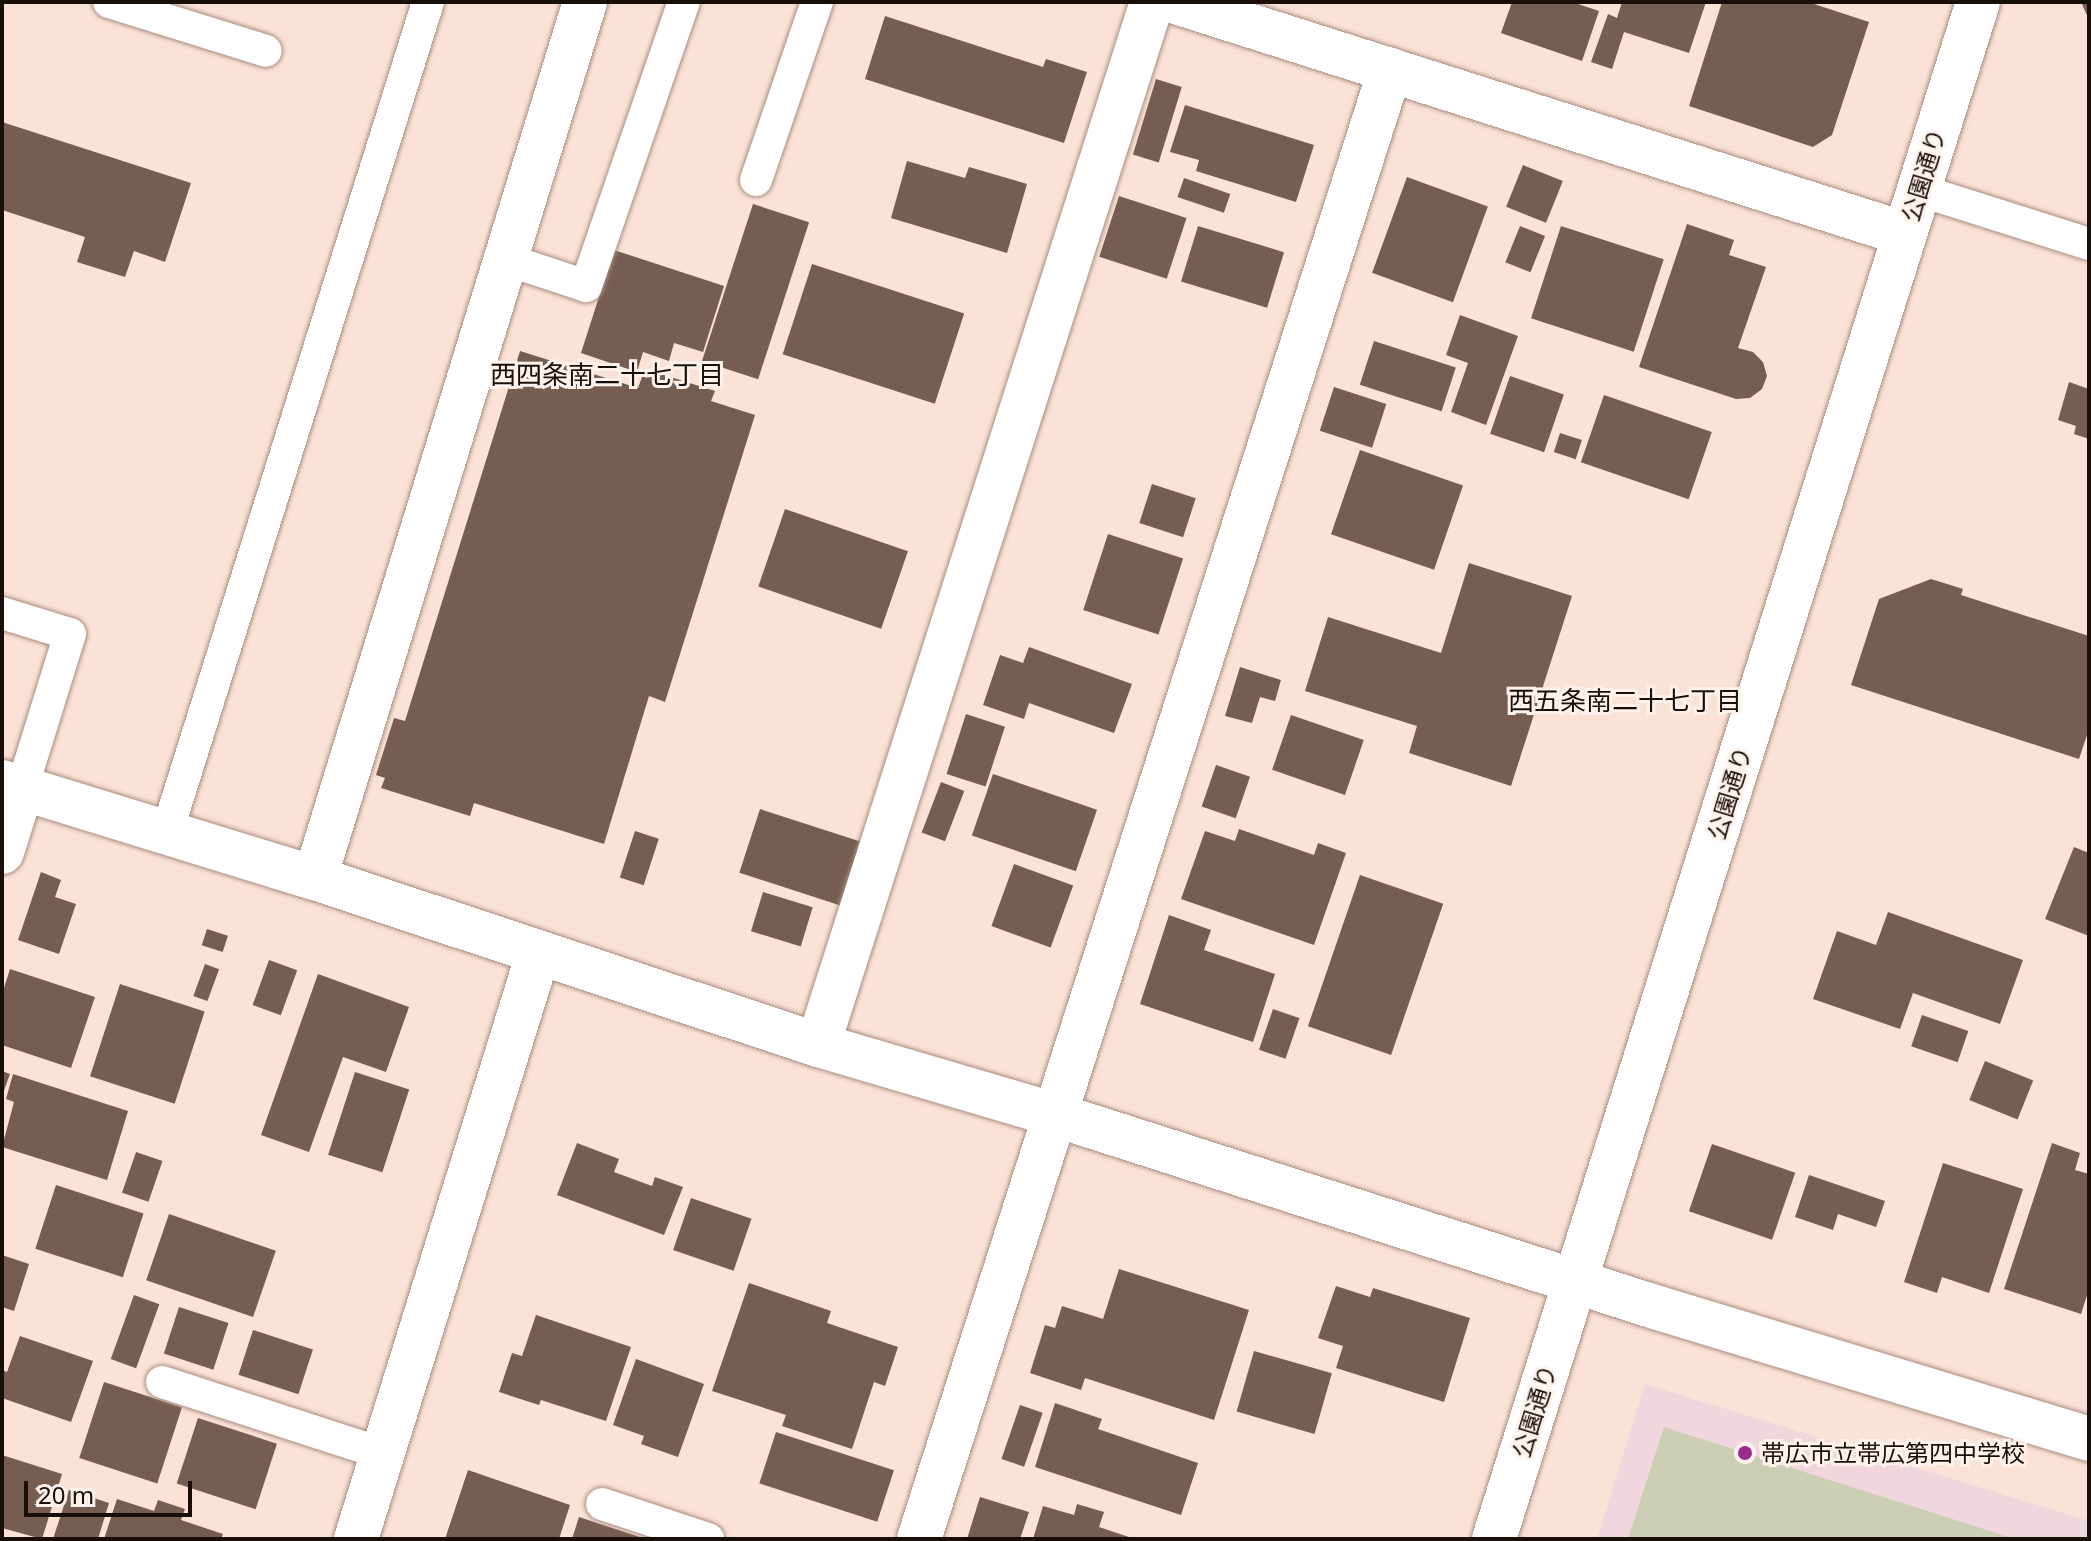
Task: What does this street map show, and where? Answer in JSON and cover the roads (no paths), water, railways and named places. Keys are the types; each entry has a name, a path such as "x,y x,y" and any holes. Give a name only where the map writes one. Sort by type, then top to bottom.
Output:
{"street":[{"path":"315,878 585,2"},
{"path":"818,1045 1152,2"},
{"path":"1176,2 1905,234"},
{"name":"公園通り","path":"1494,1539 1978,2"},
{"path":"919,1539 1390,70"},
{"path":"2,852 12,785 315,878 818,1045 1053,1114 1575,1281 2088,1434"},
{"path":"356,1539 538,954"}],"lane":[{"path":"109,2 266,51"},
{"path":"167,832 428,2"},
{"path":"505,259 586,286 684,2"},
{"path":"756,180 817,2"},
{"path":"1919,190 2089,244"},
{"path":"2,613 70,634 12,785"},
{"path":"162,1382 383,1454"},
{"path":"602,1504 708,1539"}],"place":[{"name":"帯広市立帯広第四中学校","path":"1745,1453"}],"district":[{"name":"西四条南二十七丁目","path":"607,375"},
{"name":"西五条南二十七丁目","path":"1625,701"}]}
